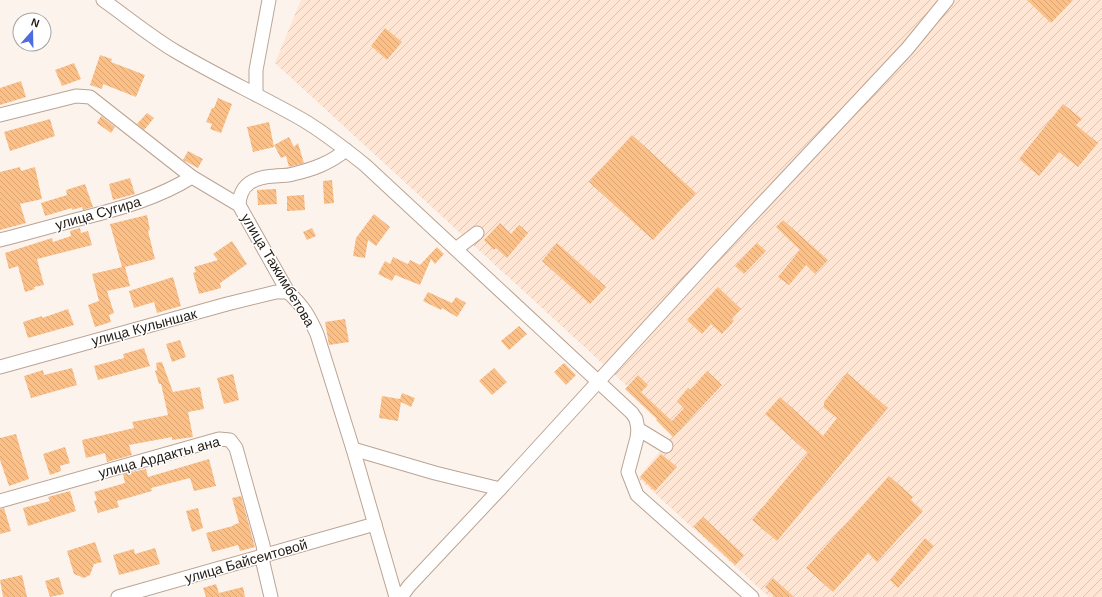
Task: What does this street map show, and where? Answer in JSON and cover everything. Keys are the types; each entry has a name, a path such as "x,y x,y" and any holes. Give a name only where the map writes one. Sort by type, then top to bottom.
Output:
{"street":[{"path":"103,0 174,50 214,73 256,94 327,135 365,165 632,413 636,419 638,429 635,450 628,472 637,495 752,597"},
{"path":"256,94 256,70 269,0"},
{"path":"401,597 409,586 500,489 713,256 907,49 947,0"},
{"name":"улица Тажимбетова","path":"0,114 76,96 90,97 192,177 239,205 288,292 300,303 310,318 317,334 353,449 396,597"},
{"path":"239,205 240,193 246,185 256,179 292,175 314,168 332,161 346,150"},
{"name":"улица Сугира","path":"0,240 117,209 158,196 177,187 192,177"},
{"path":"456,249 477,233"},
{"name":"улица Кулыншак","path":"0,366 227,304 276,292 288,292"},
{"path":"638,429 666,446"},
{"name":"улица Ардакты ана","path":"0,501 219,439 230,440 236,448 264,552 263,563 270,597"},
{"path":"353,449 500,489"},
{"name":"улица Байсеитовой","path":"118,597 375,524"}],"shaded area":[{"path":"301,0 1102,0 1102,597 769,597 638,478 676,431 275,63"}],"building":[{"path":"1027,0 1073,0 1051,23"},
{"path":"385,28 402,42 387,60 371,46"},
{"path":"100,55 112,59 111,62 145,75 136,97 103,84 102,89 90,85"},
{"path":"74,63 81,79 62,86 55,70"},
{"path":"21,81 26,97 0,105 0,88"},
{"path":"218,98 232,104 221,133 210,129 212,124 206,122"},
{"path":"1063,104 1082,119 1076,125 1098,143 1078,167 1059,152 1039,176 1019,159"},
{"path":"147,113 154,118 144,130 137,124"},
{"path":"101,116 115,127 111,133 97,123"},
{"path":"50,119 55,136 10,151 4,132"},
{"path":"269,122 274,147 253,152 247,127"},
{"path":"632,135 696,193 653,240 589,182"},
{"path":"289,137 294,147 298,143 304,163 289,167 286,156 281,158 274,145"},
{"path":"188,151 203,159 198,168 183,160"},
{"path":"20,167 21,171 35,167 42,199 20,204 26,223 0,230 0,172"},
{"path":"130,178 135,194 113,200 109,184"},
{"path":"332,180 334,203 324,204 323,181"},
{"path":"85,184 93,207 83,210 82,207 72,210 72,208 45,216 41,203 67,195 66,190"},
{"path":"276,189 277,204 258,205 257,190"},
{"path":"304,195 305,210 287,211 287,196"},
{"path":"374,214 390,227 376,246 368,240 365,258 353,256 356,238"},
{"path":"147,215 150,230 148,231 155,259 125,267 130,286 107,291 114,313 109,315 111,322 95,327 88,305 99,301 92,274 122,267 110,224"},
{"path":"783,220 828,260 815,274 806,265 789,285 778,277 800,250 776,227"},
{"path":"500,223 511,234 519,225 528,233 507,258 496,248 494,250 484,240"},
{"path":"80,228 81,233 88,231 92,245 37,259 44,285 34,287 35,289 25,292 18,266 9,269 5,253 52,238 53,242 71,236 70,231"},
{"path":"312,228 316,236 307,240 303,232"},
{"path":"232,241 247,264 220,283 221,288 199,294 193,273 196,272 194,267 218,260 213,254"},
{"path":"557,243 606,287 590,304 542,261"},
{"path":"757,243 766,251 744,274 735,266"},
{"path":"437,247 444,254 435,264 431,259 420,285 395,275 392,281 378,274 385,261 390,264 393,257 408,264 410,260 420,265"},
{"path":"173,277 181,306 157,313 154,302 134,308 129,291"},
{"path":"718,287 741,309 732,319 734,321 722,334 711,324 702,334 687,320"},
{"path":"428,292 452,303 456,297 466,303 457,317 442,308 441,310 423,301"},
{"path":"68,309 74,325 28,338 23,322 42,316 42,318"},
{"path":"345,319 349,342 329,345 325,322"},
{"path":"519,326 527,334 509,350 501,341"},
{"path":"180,340 186,357 172,362 166,344"},
{"path":"144,348 150,366 98,380 94,366 124,358 123,354"},
{"path":"162,362 173,392 200,387 204,409 188,412 193,437 172,440 172,437 129,445 132,455 107,462 105,453 86,458 82,440 134,428 132,422 168,415 161,384 159,384 155,371 157,370 156,363"},
{"path":"564,363 576,375 566,385 554,372"},
{"path":"72,368 77,385 31,398 24,376 43,370 44,375"},
{"path":"494,368 507,382 492,395 479,381"},
{"path":"707,371 722,385 673,437 656,420 657,419 625,389 638,375 648,385 641,392 672,421 684,408 677,401 688,388 690,390"},
{"path":"847,373 888,408 777,541 752,520 808,453 765,414 780,397 823,436 837,418 824,408 824,402"},
{"path":"233,374 239,400 224,404 217,378"},
{"path":"402,393 415,398 411,407 401,402 398,421 379,418 382,396 400,399"},
{"path":"16,434 29,479 9,486 0,460 0,438"},
{"path":"65,447 70,463 60,466 61,471 50,475 43,454"},
{"path":"661,454 677,467 655,491 640,477"},
{"path":"209,459 216,486 194,491 190,478 151,488 152,491 117,501 119,507 98,513 94,501 97,500 94,492 125,483 123,474 146,469 148,477"},
{"path":"889,476 913,497 911,500 923,511 877,562 868,553 833,592 806,568"},
{"path":"70,491 76,511 28,526 23,508 50,501 48,497"},
{"path":"241,496 255,547 240,551 238,545 212,552 206,533 239,523 232,498"},
{"path":"4,508 11,531 0,534 0,509"},
{"path":"198,508 203,528 192,532 186,511"},
{"path":"703,517 744,555 735,565 694,527"},
{"path":"925,538 934,546 898,588 890,580"},
{"path":"95,542 102,562 94,564 90,575 84,578 74,574 67,551"},
{"path":"155,548 160,564 119,575 113,555 134,549 135,554"},
{"path":"22,575 27,597 3,597 0,580"},
{"path":"59,577 64,594 50,597 45,581"},
{"path":"773,578 794,597 775,597 765,587"},
{"path":"216,584 219,593 243,587 245,597 206,597 203,588"}]}
